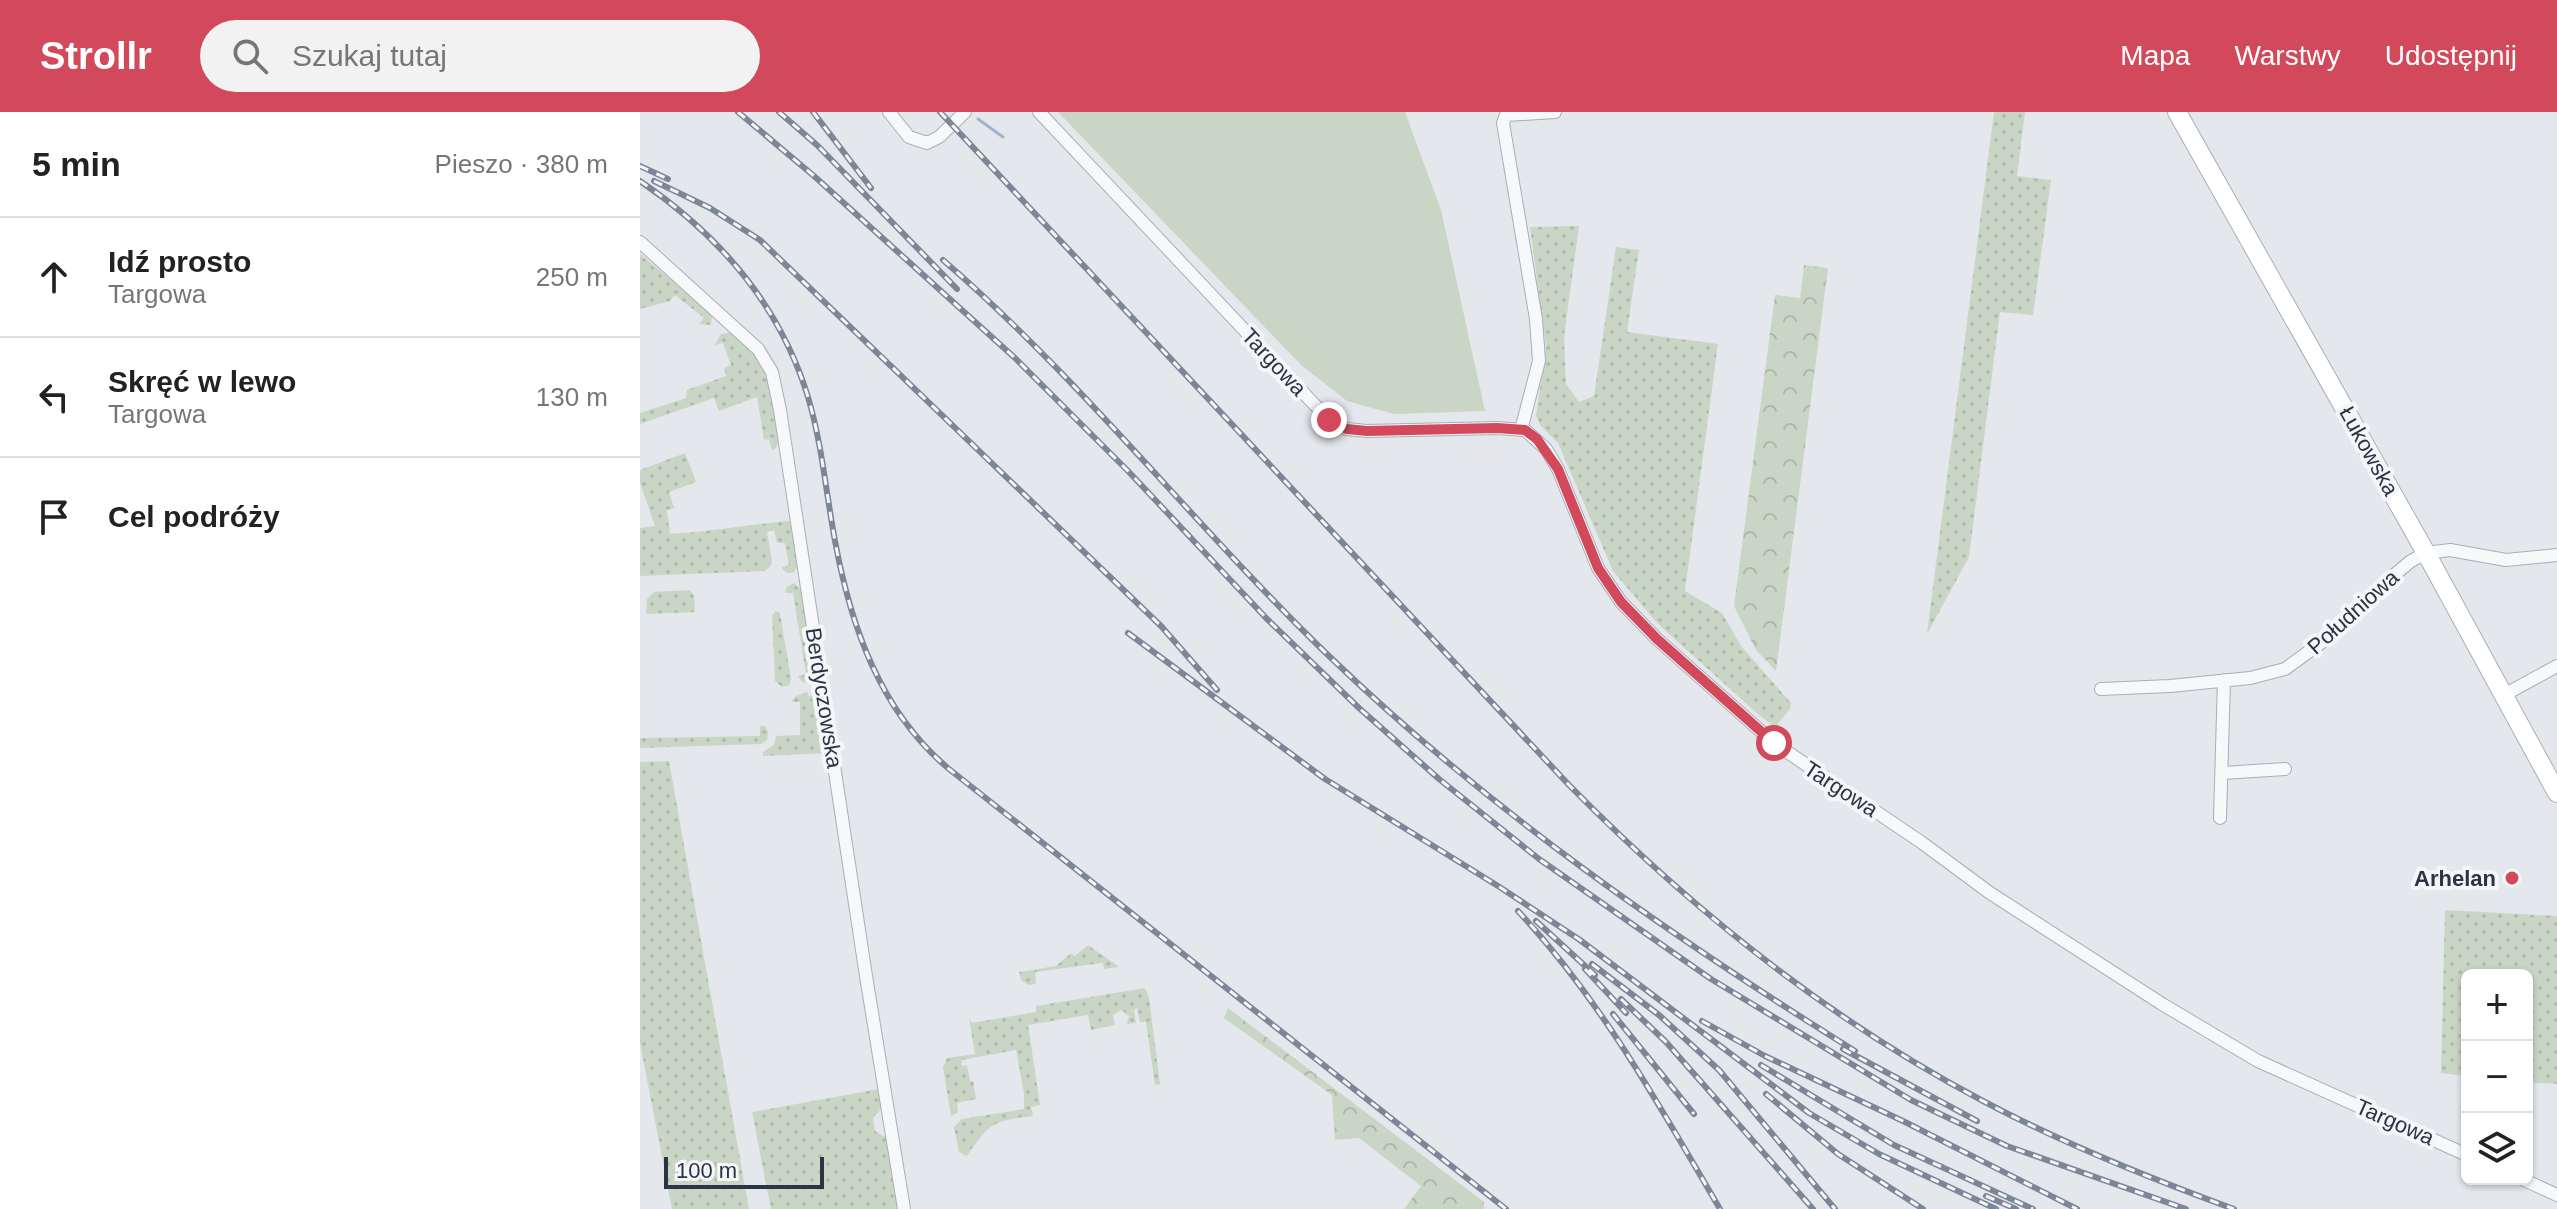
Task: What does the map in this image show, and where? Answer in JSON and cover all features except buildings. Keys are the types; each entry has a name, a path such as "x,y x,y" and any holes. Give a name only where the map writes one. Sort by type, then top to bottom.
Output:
{"main road":[{"name":"Łukowska","path":"2177,112 2426,553 2557,793"}],"street":[{"path":"889,112 909,137 927,143 939,137 965,112"},
{"name":"Targowa","path":"1039,112 1329,420 1347,429 1367,431 1521,430 1537,439 1558,469 1598,568 1621,602 1678,658 1774,743 1921,842 1990,893 2230,1045 2258,1061 2461,1152"},
{"path":"1521,430 1539,361 1536,319 1503,123 1506,115 1555,112"},
{"name":"Berdyczowska","path":"640,242 749,338 772,372 904,1209"},
{"path":"2426,553 2450,550 2506,560 2557,555"},
{"name":"Południowa","path":"2101,689 2266,675 2294,663 2340,629 2387,581 2426,553"},
{"path":"2504,695 2557,666"},
{"path":"2220,818 2224,680"},
{"path":"2223,773 2285,769"},
{"path":"2533,1184 2557,1195"}],"green space":[{"path":"1058,112 1405,112 1441,210 1485,411 1394,414 1347,401 1301,365"},
{"path":"1994,112 2025,112 2017,176 2051,180 2033,315 2000,312 1969,557 1927,634"},
{"path":"1579,226 1564,337 1566,384 1579,402 1594,396 1616,247 1639,250 1627,332 1718,344 1685,591 1722,613 1741,646 1791,703 1790,709 1775,727 1658,624 1613,571 1558,443 1541,426 1536,416 1546,347 1530,227"},
{"path":"640,254 712,314 711,325 699,324 704,318 675,295 670,301 640,309"},
{"path":"1804,265 1828,268 1776,671 1756,650 1734,606 1775,295 1800,298"},
{"path":"734,332 755,356 767,381 779,440 776,448 772,450 769,439 764,440 757,397 719,411 714,398 640,424 640,413 686,398 687,390 726,376 724,368 731,365 723,343 715,345 721,334"},
{"path":"685,453 696,482 669,492 674,508 667,510 670,534 789,521 798,565 794,572 787,572 782,567 789,565 785,543 777,543 774,530 767,532 772,561 764,571 640,576 640,528 655,526 640,483 640,470"},
{"path":"794,583 802,590 815,675 807,683 798,676 806,674 793,593 785,593 787,587"},
{"path":"690,590 694,596 695,612 646,614 647,599 654,592"},
{"path":"776,611 780,613 791,679 789,685 782,687 775,681 772,615"},
{"path":"808,692 808,695 818,698 827,753 763,756 763,752 774,745 776,736 800,735 800,702 791,702 796,696"},
{"path":"760,726 765,726 768,731 767,740 761,744 640,748 640,738 760,736"},
{"path":"669,761 749,1209 672,1209 640,1043 640,762"},
{"path":"2445,910 2557,916 2557,1084 2533,1082 2533,969 2461,969 2461,1075 2441,1073"},
{"path":"1088,945 1119,967 1104,969 1103,963 1035,972 1036,984 1028,985 1021,980 1019,972 1056,966 1071,953 1075,956"},
{"path":"1145,988 1149,997 1160,1084 1155,1085 1146,1022 1140,1022 1137,1008 1134,1010 1136,1023 1127,1024 1129,1016 1121,1010 1113,1015 1115,1025 1091,1030 1088,1015 1028,1025 1040,1105 1031,1107 1033,1116 1000,1122 987,1130 967,1156 959,1152 954,1127 962,1119 1024,1109 1016,1050 962,1060 962,1066 967,1065 970,1081 973,1081 976,1099 957,1103 958,1112 951,1116 943,1067 947,1058 975,1054 969,1019 972,1023 1036,1012 1036,1006"},
{"path":"1228,1008 1484,1202 1484,1209 1404,1209 1421,1186 1359,1138 1335,1140 1332,1095 1224,1018"},
{"path":"879,1089 882,1108 873,1118 875,1131 888,1139 899,1209 771,1209 752,1112"}],"waterway":[{"path":"978,119 1003,137"}],"railway":[{"path":"738,112 814,176 1015,358 1129,472 1267,619 1359,708 1439,779 1539,859 1711,979 1911,1100 2007,1146 2186,1209"},
{"path":"779,112 818,146 957,289"},
{"path":"813,112 871,188"},
{"path":"940,112 1569,785 1713,918 1816,998 1870,1035 1983,1101 2107,1160 2234,1209"},
{"path":"640,166 668,179"},
{"path":"640,181 720,248 743,274 781,332 796,363 813,415 842,573 860,636 887,694 925,746 949,769 1506,1209"},
{"path":"654,181 710,208 760,240 1161,626 1217,690"},
{"path":"943,260 1044,355 1281,608 1390,713 1582,868 1717,962 1855,1051"},
{"path":"1128,633 1325,779 1580,940 1809,1113 1879,1154 1996,1209"},
{"path":"1518,911 1576,980 1602,1017 1651,1092 1720,1209"},
{"path":"1536,921 1595,975"},
{"path":"1592,964 1659,1015 1719,1070 1835,1209"},
{"path":"1585,969 1626,1013"},
{"path":"1621,999 1666,1042 1813,1209"},
{"path":"1613,1014 1694,1114"},
{"path":"1702,1021 1765,1056 1903,1121 2077,1209"},
{"path":"1843,1049 1977,1121"},
{"path":"1761,1065 1894,1145 2033,1209"},
{"path":"1766,1094 1838,1154 1923,1209"},
{"path":"1986,1196 2016,1209"}],"place":[{"name":"Arhelan","path":"2512,878"}],"route":[{"path":"1329,420 1347,429 1367,431 1525,430 1546,449 1558,469 1598,568 1621,602 1657,639 1774,743"}]}
